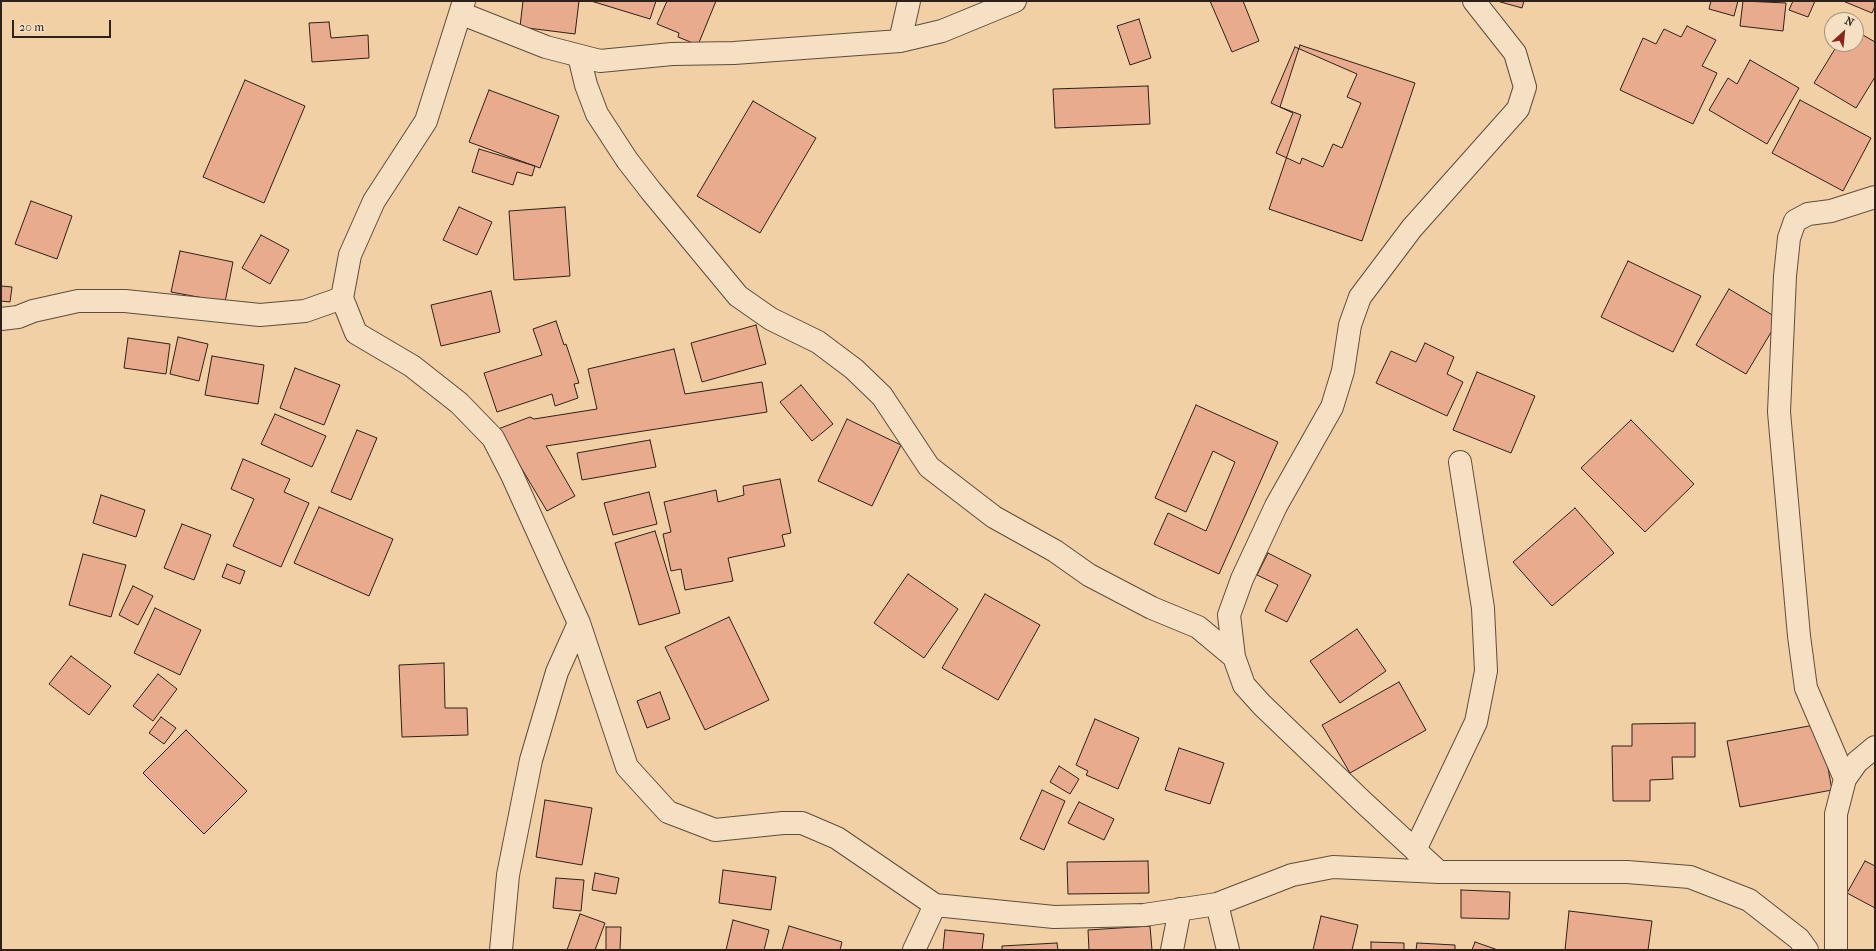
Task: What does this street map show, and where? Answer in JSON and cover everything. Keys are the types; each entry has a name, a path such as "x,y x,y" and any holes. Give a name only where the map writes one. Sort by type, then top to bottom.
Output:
{"street":[{"path":"900,41 909,1"},
{"path":"462,6 465,15 546,47 600,61 672,54 734,53 900,41 942,32 1015,1"},
{"path":"1439,872 1262,705 1244,685 1234,657 1229,615 1242,579 1276,506 1332,407 1343,371 1350,325 1360,296 1412,228 1518,109 1526,86 1516,53 1474,1"},
{"path":"462,6 426,121 374,201 350,255 342,298 356,333 412,366 460,403 493,438 512,475 579,623 627,767 668,812 715,830 783,823 802,823 837,838 935,905 1054,917 1144,915 1217,904 1292,875 1333,867 1439,872 1627,872 1690,877 1749,900 1800,939 1807,950"},
{"path":"579,56 586,85 597,114 651,191 738,296 771,319 818,342 854,369 882,396 929,467 994,518 1055,551 1089,575 1152,608 1198,627 1234,657"},
{"path":"1845,779 1806,688 1799,636 1779,412 1785,276 1789,238 1795,221 1808,214 1831,211 1875,197"},
{"path":"1,319 18,317 33,311 78,301 125,301 260,315 305,311 342,298"},
{"path":"1415,850 1476,722 1486,671 1483,608 1460,462"},
{"path":"501,950 508,876 532,760 556,672 579,623"},
{"path":"1836,950 1836,814 1845,779 1857,762 1875,746"},
{"path":"1217,904 1228,950"},
{"path":"914,950 935,905"},
{"path":"1172,950 1180,909"}],"building":[{"path":"523,1 579,1 575,34 520,27"},
{"path":"591,1 656,1 650,19"},
{"path":"667,1 716,1 698,45 678,37 679,33 657,24"},
{"path":"1210,1 1243,1 1259,41 1232,52"},
{"path":"1497,1 1524,1 1522,8"},
{"path":"1711,1 1738,1 1734,16 1709,9"},
{"path":"1743,1 1786,3 1783,31 1740,26"},
{"path":"1793,1 1815,1 1808,17 1789,10"},
{"path":"1843,1 1875,1 1875,6 1872,13"},
{"path":"1139,19 1151,58 1130,65 1117,26"},
{"path":"329,22 331,38 368,35 369,58 312,62 309,23"},
{"path":"1687,26 1716,40 1702,66 1717,73 1693,124 1620,90 1643,38 1656,44 1664,29 1681,37"},
{"path":"1864,36 1875,42 1875,77 1856,108 1814,83 1833,52 1864,52"},
{"path":"1300,45 1415,83 1362,241 1269,209 1301,115 1280,107"},
{"path":"1295,47 1357,74 1347,97 1361,103 1342,148 1333,144 1323,167 1302,158 1300,164 1276,153 1293,113 1271,103"},
{"path":"1750,60 1799,88 1767,144 1709,110 1728,78 1737,84"},
{"path":"245,80 305,106 264,203 203,177"},
{"path":"1148,86 1150,124 1055,128 1053,89"},
{"path":"489,90 559,116 540,168 469,142"},
{"path":"1800,100 1871,138 1843,191 1772,153"},
{"path":"753,101 816,138 760,233 697,196"},
{"path":"479,149 535,166 532,176 517,172 513,185 472,172"},
{"path":"31,201 72,216 57,259 15,244"},
{"path":"459,207 492,222 477,255 443,240"},
{"path":"565,207 570,276 514,280 509,211"},
{"path":"261,235 289,250 270,284 242,268"},
{"path":"180,251 233,262 225,302 171,292"},
{"path":"1628,261 1701,296 1673,352 1601,317"},
{"path":"1,286 12,287 10,302 1,301"},
{"path":"1729,289 1779,319 1746,374 1696,345"},
{"path":"491,291 500,332 441,346 431,305"},
{"path":"556,321 564,345 566,344 579,383 574,384 578,398 555,406 552,394 497,412 484,373 542,355 533,329"},
{"path":"756,325 766,364 702,382 691,343"},
{"path":"178,337 208,344 199,381 170,374"},
{"path":"128,338 170,344 166,374 124,368"},
{"path":"1425,343 1454,357 1447,374 1463,382 1447,416 1376,383 1391,351 1416,362"},
{"path":"674,349 685,394 762,382 767,412 546,446 575,496 547,511 498,429 530,417 534,419 597,409 588,369"},
{"path":"212,356 264,365 258,404 205,395"},
{"path":"295,368 340,385 324,425 280,408"},
{"path":"1477,372 1535,396 1511,453 1453,430"},
{"path":"801,385 833,424 812,441 780,402"},
{"path":"1196,405 1278,442 1219,574 1154,544 1168,513 1206,531 1235,462 1213,451 1186,512 1155,498"},
{"path":"275,414 326,436 312,467 261,444"},
{"path":"847,419 901,445 872,506 818,481"},
{"path":"1631,420 1694,484 1645,532 1581,468"},
{"path":"357,430 377,438 351,500 331,492"},
{"path":"650,440 656,467 582,480 577,453"},
{"path":"243,459 290,479 284,492 309,503 281,567 233,546 254,499 231,489"},
{"path":"780,479 791,533 782,535 785,546 728,558 733,581 685,590 681,569 671,571 663,534 671,532 664,502 716,490 718,502 744,495 743,486"},
{"path":"649,492 657,524 613,535 604,503"},
{"path":"101,495 145,510 136,537 93,523"},
{"path":"319,507 393,539 369,596 294,563"},
{"path":"1575,508 1614,553 1552,606 1513,562"},
{"path":"182,524 211,535 194,580 164,568"},
{"path":"655,531 680,613 639,625 615,543"},
{"path":"1268,553 1311,575 1287,622 1265,611 1278,585 1257,575"},
{"path":"83,554 126,565 111,617 69,605"},
{"path":"227,564 245,571 240,584 222,577"},
{"path":"908,574 958,609 924,658 874,623"},
{"path":"133,586 153,596 138,625 119,615"},
{"path":"985,594 1040,625 998,700 942,668"},
{"path":"155,608 201,630 180,675 134,653"},
{"path":"729,617 769,700 705,730 665,647"},
{"path":"1357,629 1386,671 1340,703 1310,661"},
{"path":"71,656 111,686 89,715 49,684"},
{"path":"444,663 445,708 467,708 468,735 402,737 399,665"},
{"path":"158,674 177,689 153,721 133,706"},
{"path":"1399,682 1426,730 1350,773 1322,725"},
{"path":"660,692 670,719 647,728 637,701"},
{"path":"161,717 176,728 164,744 149,733"},
{"path":"1095,719 1139,738 1118,789 1086,775 1088,771 1076,765"},
{"path":"1695,723 1695,757 1672,757 1673,779 1650,780 1650,801 1613,801 1612,746 1632,746 1632,724"},
{"path":"1820,724 1832,790 1740,807 1727,741"},
{"path":"186,730 247,791 204,834 143,773"},
{"path":"1179,748 1224,763 1210,804 1165,790"},
{"path":"1059,766 1079,779 1070,794 1050,782"},
{"path":"1042,790 1065,801 1044,850 1020,839"},
{"path":"545,800 592,808 582,865 536,857"},
{"path":"1079,802 1114,819 1104,840 1068,823"},
{"path":"1148,861 1149,893 1068,894 1067,862"},
{"path":"1865,861 1875,866 1875,908 1847,893"},
{"path":"723,870 776,877 771,910 719,903"},
{"path":"595,873 619,878 616,894 592,890"},
{"path":"556,878 584,880 581,911 553,908"},
{"path":"1461,890 1510,892 1509,919 1461,918"},
{"path":"1569,911 1652,921 1648,950 1565,950"},
{"path":"580,914 605,923 595,950 567,950"},
{"path":"1321,916 1358,925 1352,950 1313,950"},
{"path":"733,920 769,930 764,950 726,950"},
{"path":"789,926 842,942 840,950 782,950"},
{"path":"1150,926 1152,950 1089,950 1088,930"},
{"path":"606,927 621,927 620,950 606,950"},
{"path":"945,930 984,934 982,950 943,950"},
{"path":"1371,942 1404,943 1404,950 1371,950"},
{"path":"1475,942 1498,950 1472,950"},
{"path":"1057,943 1058,950 1002,950 1002,946"},
{"path":"1417,943 1455,945 1455,950 1416,950"}]}
